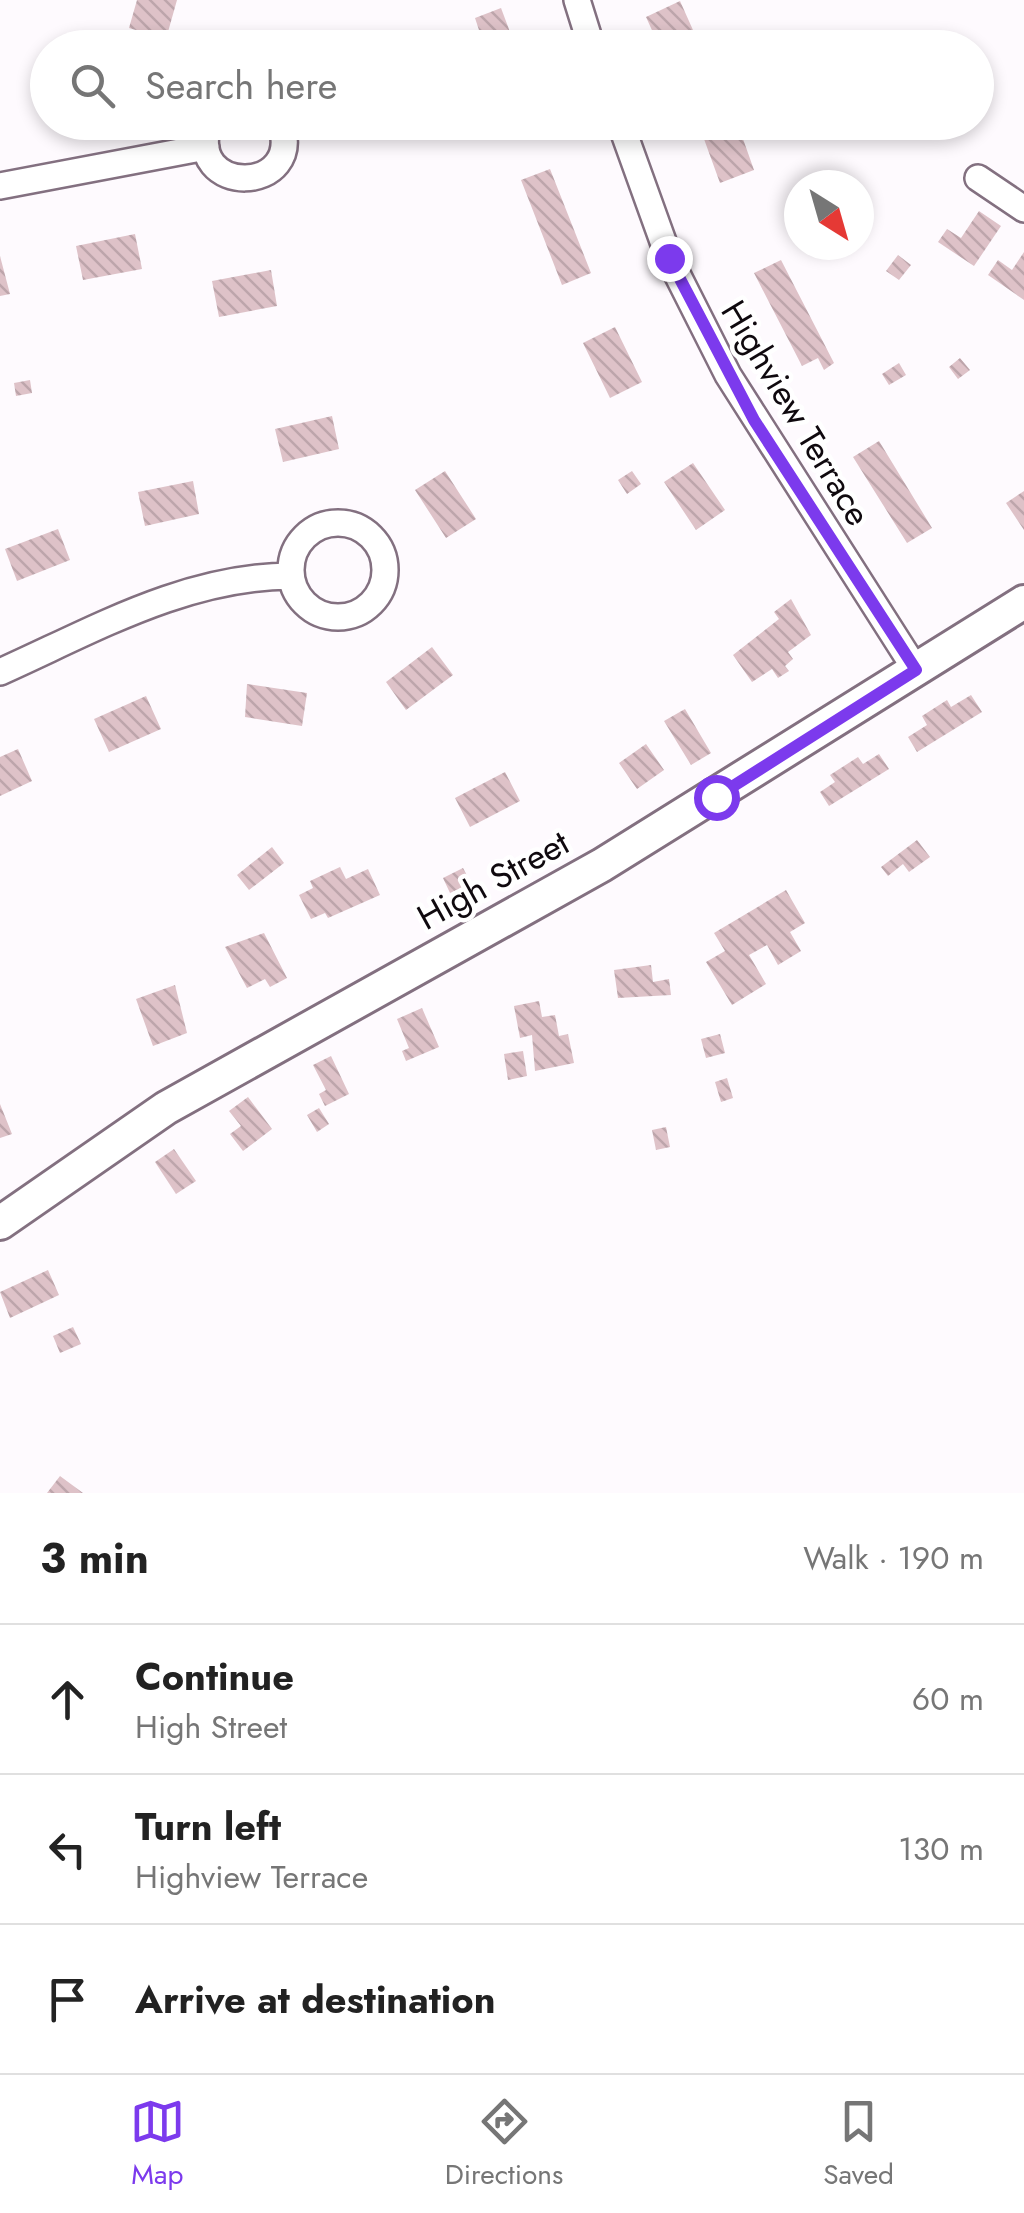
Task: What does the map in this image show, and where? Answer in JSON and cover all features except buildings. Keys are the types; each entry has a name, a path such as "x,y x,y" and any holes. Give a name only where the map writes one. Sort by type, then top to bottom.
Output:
{"street":[{"path":"577,0 586,30"},
{"path":"0,186 188,140"},
{"path":"210,140 222,172 252,179 272,168 281,155 284,140"},
{"name":"Highview Terrace","path":"626,140 669,258 728,375 916,670"},
{"path":"978,178 1024,209"},
{"path":"0,672 158,601 222,584 290,576"},
{"name":"High Street","path":"0,1223 166,1108 602,865 1024,602"}],"route":[{"path":"669,258 754,420 916,670 716,797"}]}
